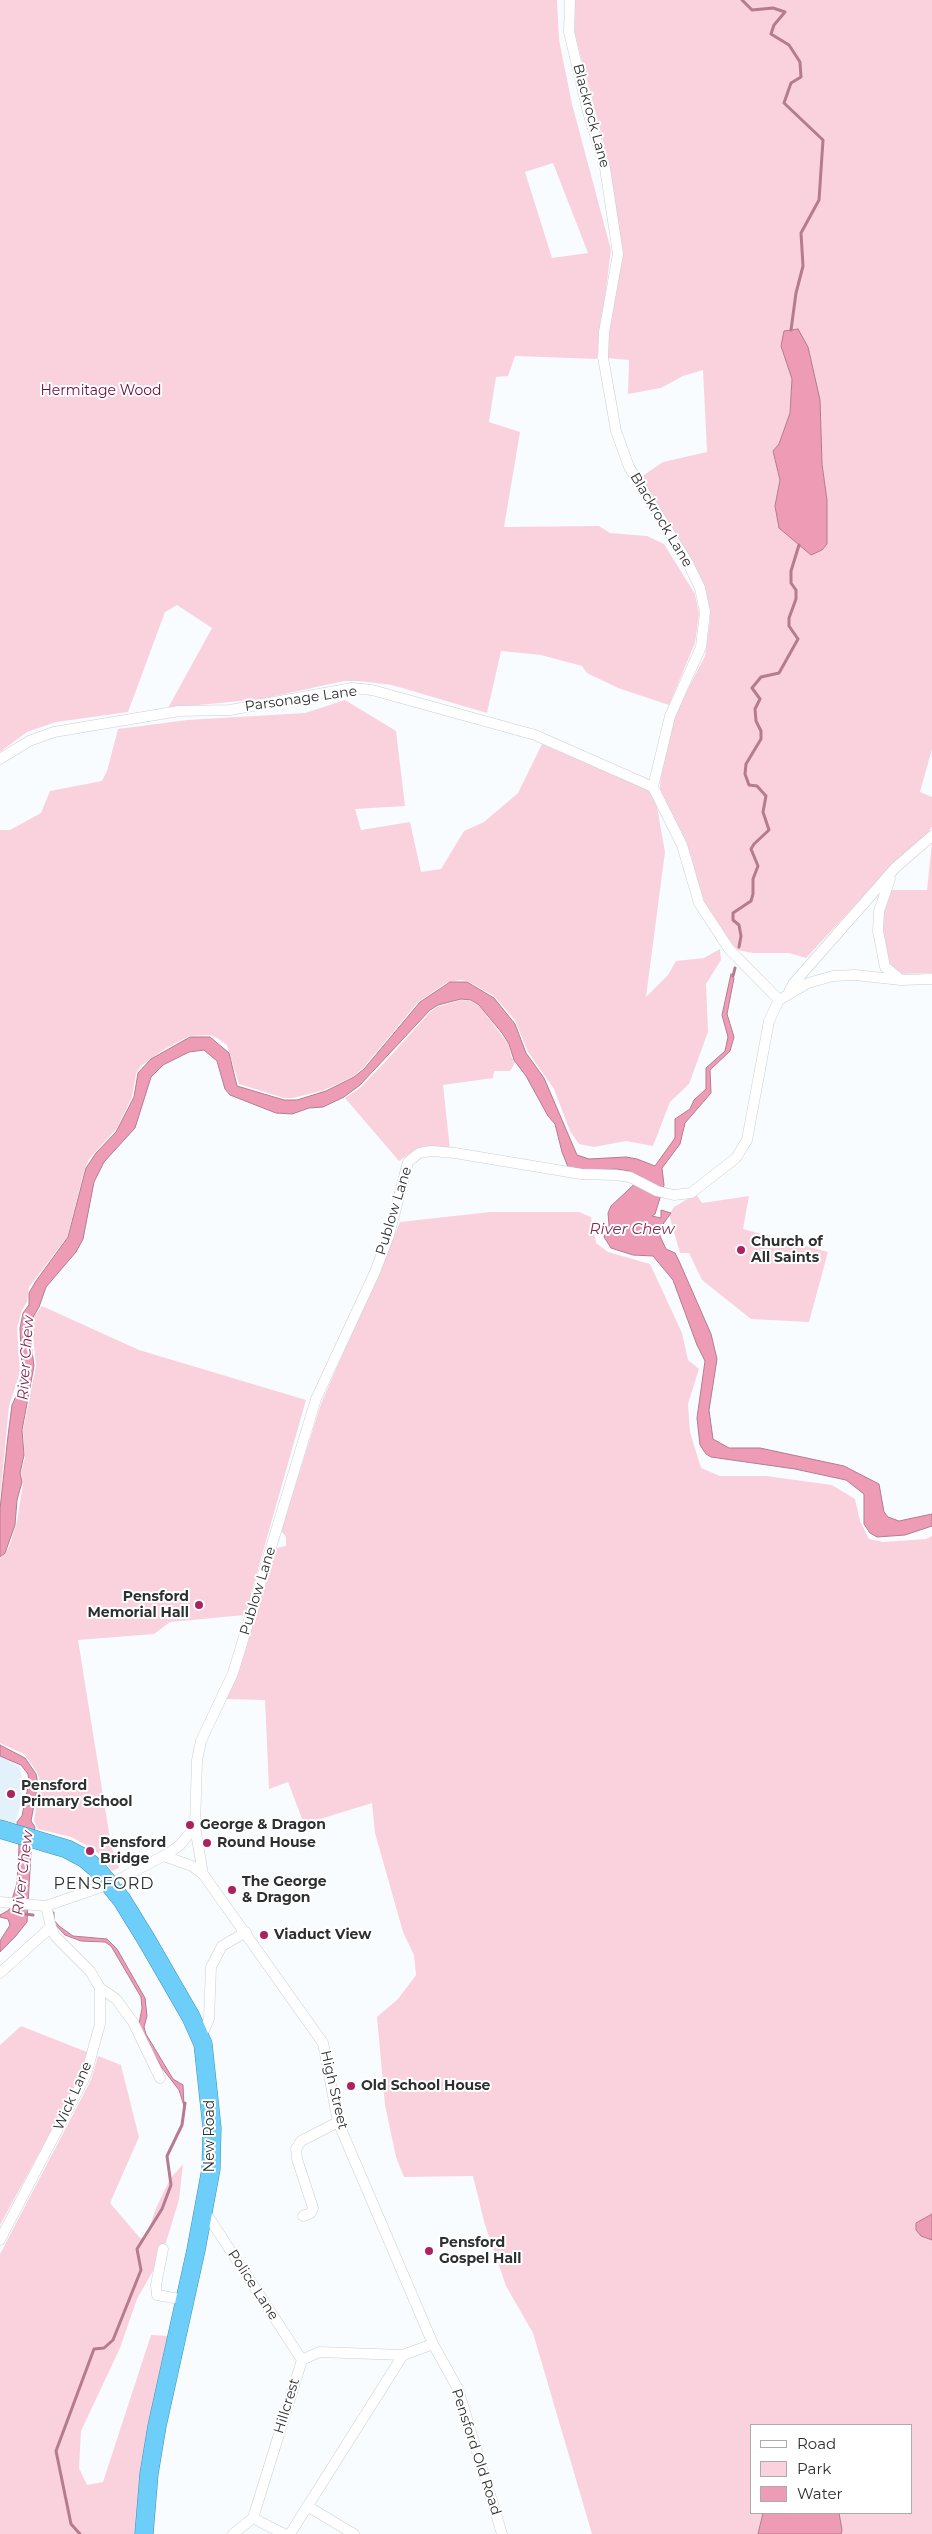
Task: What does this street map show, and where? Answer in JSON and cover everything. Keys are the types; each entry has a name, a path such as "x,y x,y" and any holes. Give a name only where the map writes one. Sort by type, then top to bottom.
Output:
{"highway":[{"name":"New Road","path":"5,1831 67,1849 84,1858 110,1884 146,1939 201,2037 207,2064 212,2128 212,2157 204,2210 155,2433 144,2534"}],"street":[{"name":"Blackrock Lane","path":"570,0 569,32 588,112 605,168 618,254 604,332 603,357 616,431 629,467 688,563 700,588 705,612 702,646 670,716 653,787"},
{"name":"Parsonage Lane","path":"0,759 29,741 54,732 179,711 230,710 352,688 372,690 535,735 653,787"},
{"path":"653,787 682,846 699,903 713,927 743,965 779,1000"},
{"path":"788,992 895,868 932,836"},
{"path":"895,868 885,889 879,910 878,931 885,967 901,980"},
{"name":"Publow Lane","path":"195,1827 197,1760 201,1741 233,1673 316,1399 375,1272 389,1235 408,1162 419,1154 431,1151 581,1174 630,1177 657,1191 674,1195 691,1192 736,1158 748,1140 769,1021 779,1000 788,992 808,983 833,976 855,975 901,980 932,978"},
{"path":"3,1903 46,1906 110,1884 164,1856 180,1845 195,1827"},
{"name":"High Street","path":"195,1827 203,1874 323,2043 338,2122 433,2344"},
{"path":"164,1856 192,1866 203,1874"},
{"path":"46,1906 51,1927 56,1936 90,1971 100,1988 116,1999 133,2022 160,2078"},
{"path":"0,1974 51,1927"},
{"path":"201,2037 209,2019 211,1967 222,1946 246,1932"},
{"name":"Wick Lane","path":"0,2240 86,2075 100,2024 100,1988"},
{"path":"303,2216 311,2213 314,2208 297,2159 296,2149 301,2141 338,2122"},
{"name":"Police Lane","path":"204,2210 302,2360"},
{"path":"163,2249 156,2285 157,2295 185,2300"},
{"name":"Hillcrest","path":"253,2518 302,2360 318,2352 346,2351 403,2354 433,2344"},
{"name":"Pensford Old Road","path":"433,2344 458,2389 502,2534"},
{"path":"290,2534 403,2354"},
{"path":"307,2506 354,2534"},
{"path":"233,2534 253,2518 284,2534"}],"shaded area":[{"name":"Pensford Primary School","path":"0,1757 11,1760 20,1768 23,1783 20,1806 15,1823 0,1820"}],"green space":[{"name":"Hermitage Wood","path":"0,0 557,0 559,40 572,104 611,250 597,359 515,356 508,376 496,377 489,422 520,432 504,527 599,526 610,533 647,536 664,544 695,594 699,614 695,643 669,705 618,688 587,673 582,666 541,655 501,651 487,713 392,685 360,681 344,681 261,699 168,708 212,628 177,605 165,612 128,712 56,722 27,732 0,752","holes":["553,163 588,253 552,258 525,172"]},
{"path":"575,0 932,0 932,749 920,792 932,797 932,826 928,834 897,860 806,958 789,953 753,953 737,950 710,916 701,900 691,855 660,789 661,769 674,716 705,656 710,620 704,587 678,536 662,516 641,477 663,462 707,452 703,370 683,376 661,388 628,394 629,360 607,358 618,227 610,167 574,31","holes":["798,329 827,500 827,544 775,506 780,480 773,451 779,444 790,413 792,379 781,346 785,331"]},
{"path":"345,700 396,731 405,806 355,809 361,830 410,822 421,872 441,869 464,831 484,822 518,793 542,744 650,791 656,801 665,852 646,997 668,975 676,961 704,958 720,949 721,960 706,984 708,1032 689,1084 670,1102 653,1146 626,1141 594,1147 579,1144 570,1131 554,1089 528,1052 515,1020 494,996 467,981 460,980 446,983 418,1002 363,1068 354,1076 324,1090 293,1098 284,1098 239,1084 227,1045 210,1035 189,1036 163,1050 141,1066 136,1074 132,1097 117,1128 89,1159 85,1168 67,1237 29,1287 27,1302 22,1310 17,1328 20,1372 9,1406 0,1497 0,830 10,830 41,813 50,791 102,781 107,771 118,729 187,720 305,713"},
{"path":"932,842 932,973 902,974 889,965 881,921 889,890 927,890"},
{"path":"461,1000 471,1001 480,1007 509,1045 511,1056 515,1063 510,1071 494,1071 493,1078 443,1085 450,1149 416,1149 399,1161 345,1098 360,1088 430,1012 437,1007"},
{"path":"696,1194 702,1203 749,1196 743,1229 828,1252 809,1322 751,1319 702,1280 689,1253 680,1253 669,1215 674,1207"},
{"path":"490,1212 579,1212 591,1217 596,1243 608,1252 650,1264 682,1333 688,1360 699,1369 688,1404 690,1432 701,1468 720,1476 766,1476 832,1485 855,1499 860,1521 869,1539 883,1542 926,1539 932,1536 932,2534 592,2534 533,2333 506,2286 485,2225 473,2176 404,2177 396,2157 385,2105 377,2017 398,1999 416,1975 414,1955 403,1932 375,1833 372,1803 304,1824 288,1782 269,1789 265,1700 226,1699 239,1670 277,1548 286,1546 286,1537 281,1531 321,1404 400,1222"},
{"path":"42,1306 139,1350 306,1400 245,1615 170,1622 154,1634 78,1640 111,1845 119,1868 112,1871 99,1854 86,1845 71,1837 38,1829 34,1821 40,1781 37,1772 24,1754 0,1743 0,1559 9,1547 17,1522 23,1483 21,1472 25,1458 23,1430 36,1366 32,1325 33,1318"},
{"path":"21,2026 87,2052 83,2072 0,2225 0,2045"},
{"path":"98,2056 121,2065 139,2137 110,2203 140,2238 146,2238 156,2208 170,2179 183,2164 179,2200 162,2255 137,2299 120,2348 81,2431 79,2468 87,2485 103,2482 151,2335 169,2336 139,2534 0,2534 0,2254 91,2080"}],"water":[{"path":"798,329 808,347 820,400 822,464 827,500 827,544 822,550 811,555 779,528 775,506 780,480 773,451 779,444 790,413 792,379 781,346 784,331"},
{"path":"731,974 734,978 727,1014 734,1037 730,1051 710,1070 711,1093 685,1123 680,1144 662,1168 664,1185 655,1214 652,1216 661,1218 661,1210 671,1213 661,1227 660,1236 666,1249 675,1253 711,1334 717,1359 709,1410 713,1439 729,1448 760,1448 844,1466 879,1484 884,1512 888,1517 899,1521 932,1514 932,1526 905,1535 877,1537 870,1533 864,1524 864,1494 846,1480 795,1469 711,1457 706,1454 700,1445 697,1418 705,1361 697,1345 673,1280 653,1256 633,1255 611,1248 604,1237 609,1225 608,1213 611,1206 642,1177 629,1171 616,1169 594,1171 568,1167 555,1124 548,1116 526,1076 514,1060 509,1044 502,1033 479,1005 471,1000 461,999 438,1005 430,1010 360,1085 344,1097 323,1107 309,1108 292,1114 276,1113 230,1095 225,1089 217,1061 204,1050 189,1052 163,1065 151,1077 135,1128 104,1162 94,1182 83,1239 76,1252 46,1287 39,1307 32,1319 30,1335 34,1366 22,1430 24,1455 20,1473 22,1482 17,1500 15,1525 5,1553 0,1557 0,1509 8,1436 12,1405 18,1392 22,1371 20,1328 23,1313 29,1305 29,1293 68,1237 86,1168 96,1153 116,1132 134,1097 138,1073 151,1059 190,1037 210,1037 229,1053 237,1086 284,1100 297,1100 326,1091 354,1077 364,1069 420,1002 450,982 467,982 494,998 515,1024 526,1053 544,1078 577,1155 589,1159 626,1157 655,1166 675,1138 675,1119 690,1109 694,1100 706,1089 706,1068 725,1051 728,1037 722,1015"},
{"name":"River Chew","path":"0,1745 25,1758 36,1774 38,1784 31,1821 35,1827 31,1852 27,1922 0,1952 0,1941 10,1925 8,1919 0,1917 0,1915 9,1910 17,1883 19,1847 17,1822 22,1816 29,1782 28,1774 21,1765 0,1756"},
{"path":"51,1912 54,1912 54,1920 59,1926 73,1936 107,1939 117,1949 145,1998 147,2016 144,2027 146,2034 173,2079 183,2085 184,2106 179,2090 162,2068 142,2033 139,2024 142,2008 141,1997 111,1946 105,1942 81,1941 65,1935 53,1922"},
{"path":"932,2214 932,2240 921,2236 916,2230 916,2223"},
{"path":"763,2514 839,2514 842,2530 841,2534 758,2534"}],"waterway":[{"path":"742,0 752,10 773,8 785,12 774,25 771,34 789,45 800,62 801,77 791,83 784,103 823,140 819,200 801,233 803,266 796,293 791,330"},
{"path":"739,947 741,936 739,925 733,920 733,913 751,901 753,879 758,866 751,849 769,830 763,812 766,796 757,786 749,785 745,774 746,764 761,739 761,731 756,721 755,709 760,699 752,688 761,677 779,673 798,639 789,626 789,618 796,599 796,590 791,583 791,571 799,545"},
{"path":"733,976 735,968"},
{"path":"24,1914 33,1915"},
{"path":"80,2534 71,2524 56,2451 94,2349 104,2348 113,2340 141,2270 137,2249 162,2209 171,2185 167,2156 182,2125 185,2103"}],"place":[{"name":"Church of All Saints","path":"741,1250"},
{"name":"Pensford Memorial Hall","path":"199,1605"},
{"name":"Pensford Primary School","path":"11,1794"},
{"name":"George & Dragon","path":"190,1825"},
{"name":"Round House","path":"207,1843"},
{"name":"Pensford Bridge","path":"90,1851"},
{"name":"The George & Dragon","path":"232,1890"},
{"name":"Viaduct View","path":"264,1935"},
{"name":"Old School House","path":"351,2086"},
{"name":"Pensford Gospel Hall","path":"429,2251"}],"district":[{"name":"PENSFORD","path":"104,1884"}]}
